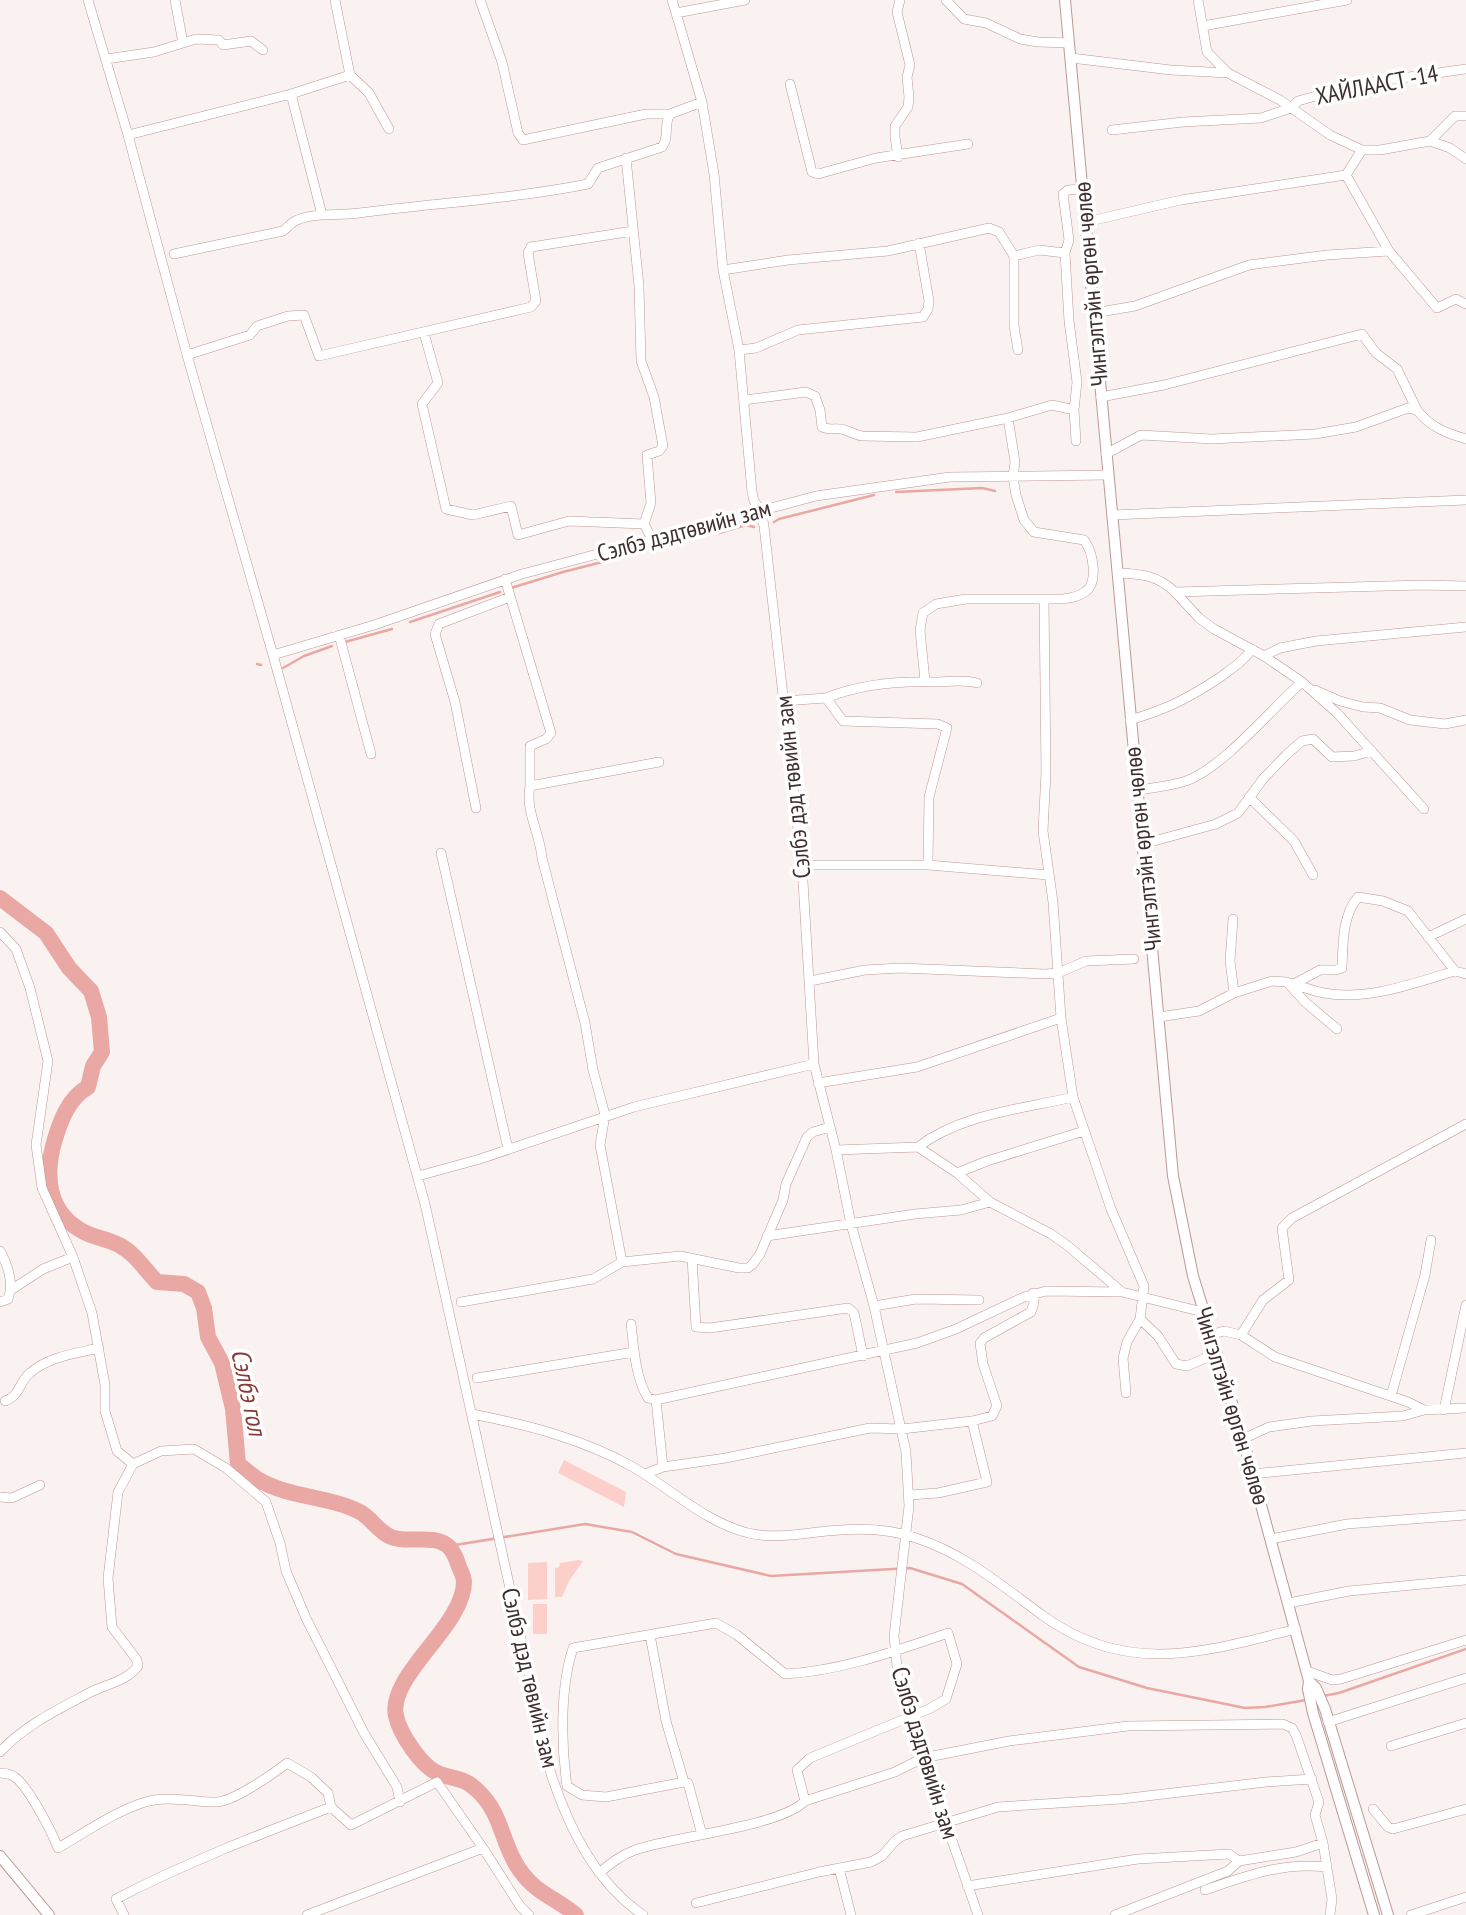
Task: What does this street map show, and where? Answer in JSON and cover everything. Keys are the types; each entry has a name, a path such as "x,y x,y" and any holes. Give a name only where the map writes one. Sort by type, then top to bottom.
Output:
{"main road":[{"name":"Чингэлтэйн өргөн чөлөө","path":"1065,0 1175,1186 1187,1253 1203,1312 1243,1439 1374,1915"},
{"name":"Чингэлтэйн өргөн чөлөө","path":"1319,1711 1328,1722 1388,1915"},
{"path":"0,1856 49,1915"}],"street":[{"name":"Сэлбэ дэд төвийн зам","path":"88,0 418,1176 551,1774 567,1817 599,1873 621,1898 643,1915"},
{"path":"175,0 183,43"},
{"path":"335,0 350,75 369,93 389,129"},
{"path":"480,0 502,62 518,134 523,140 646,114 670,114 702,102"},
{"name":"Сэлбэ дэд төвийн зам","path":"672,0 702,102 714,174 723,270 739,350 753,496 761,511 802,864 814,1064 851,1224 874,1306 906,1452 909,1496 903,1546"},
{"path":"676,13 745,0"},
{"path":"898,157 895,126 908,107 907,77 910,65 897,12 900,0"},
{"path":"946,0 964,19 986,23 1020,39 1069,43"},
{"path":"1198,0 1207,51 1228,73 1292,108 1330,135 1362,149 1380,150 1430,141 1450,148 1466,159"},
{"path":"1203,26 1347,0"},
{"path":"106,59 153,52 196,39 219,40 223,45 251,41 263,50"},
{"path":"1071,58 1171,70 1228,73"},
{"name":"ХАЙЛААСТ -14","path":"1112,130 1183,122 1261,118 1292,108 1298,101 1359,84 1466,69"},
{"path":"128,135 291,94 350,75"},
{"path":"790,84 812,172 818,174 876,159 968,144"},
{"path":"291,94 322,215"},
{"path":"174,254 283,231 295,221 322,215 532,195 588,184 598,168 662,147 670,114"},
{"path":"1430,141 1455,116 1466,116"},
{"path":"1086,222 1181,200 1346,175 1362,149"},
{"path":"626,158 640,302 641,360 654,397 663,446 659,451 647,455 651,503 644,524 652,539"},
{"path":"1346,175 1389,251 1437,308 1457,299 1466,304"},
{"path":"1076,441 1074,410 1077,382 1069,321 1065,253 1069,240 1063,194 1068,190 1082,189"},
{"path":"723,270 788,260 888,251 989,228 999,232 1014,256 1014,326 1018,350"},
{"path":"187,355 250,335 257,326 288,316 304,315 319,356 531,307 536,301 528,253 530,247 633,230"},
{"path":"739,350 756,348 798,330 923,317 929,301 919,243"},
{"path":"1014,256 1039,250 1065,253"},
{"path":"1094,313 1135,306 1249,265 1389,251"},
{"path":"425,333 438,383 422,404 446,509 473,515 511,506 518,535 569,521 644,524"},
{"path":"1101,397 1164,385 1362,334 1376,353 1397,369 1417,410 1426,422 1443,432 1466,439"},
{"path":"744,400 806,392 815,396 822,427 828,430 843,429 862,436 917,437 1008,418 1052,405 1074,410"},
{"path":"1106,454 1141,435 1212,439 1315,434 1356,427 1408,408 1417,410"},
{"path":"925,681 919,631 923,613 936,604 966,599 1044,600 1076,597 1090,587 1093,576 1088,547 1084,540 1041,534 1029,528 1016,495 1013,477 1015,462 1008,418"},
{"name":"Сэлбэ дэдтөвийн зам","path":"273,655 505,579 816,496 950,477 1108,475"},
{"path":"1112,515 1466,500"},
{"path":"1118,573 1147,575 1165,583 1199,618 1264,656 1304,684 1337,713 1424,809"},
{"path":"505,579 551,733 546,739 530,746 530,814 538,835 585,1023 593,1070 605,1115 600,1145 622,1262"},
{"path":"1175,592 1466,586"},
{"path":"476,808 455,702 435,634 439,624 510,597"},
{"path":"1044,600 1044,831 1053,902 1061,1018 1073,1097 1114,1218 1144,1286 1140,1320 1127,1342 1123,1358 1126,1393"},
{"path":"1264,656 1280,648 1316,641 1466,627"},
{"path":"339,635 371,754"},
{"path":"1130,720 1159,712 1186,700 1244,660 1252,649"},
{"path":"783,701 826,698 884,683 965,680 977,683"},
{"path":"1304,684 1340,701 1380,708 1410,720 1445,724 1466,720"},
{"path":"1137,790 1188,780 1211,766 1304,684"},
{"path":"826,698 843,721 929,723 947,728 929,797 928,865"},
{"path":"1143,844 1216,824 1238,813 1263,779 1302,741 1312,739 1332,757 1354,756 1371,751"},
{"path":"530,786 659,762"},
{"path":"1249,797 1294,841 1313,875"},
{"path":"441,853 508,1149"},
{"path":"802,864 928,865 1048,876"},
{"path":"1290,983 1320,970 1342,968 1343,938 1349,907 1357,897 1383,901 1408,911 1455,971"},
{"path":"1233,919 1230,961 1234,993"},
{"path":"1428,937 1466,919"},
{"path":"0,932 16,949 30,988 48,1061 36,1145 42,1188 73,1257 92,1313 105,1385 105,1411 117,1451 133,1464"},
{"path":"810,981 865,970 901,968 1058,973 1086,961 1134,959"},
{"path":"1158,1017 1199,1011 1234,993 1272,981 1324,993 1350,994 1389,990 1455,971 1466,974"},
{"path":"1290,983 1305,1002 1337,1029"},
{"path":"818,1083 917,1067 1061,1018"},
{"path":"418,1176 508,1149 605,1115 814,1064"},
{"path":"836,1150 918,1147 939,1132 967,1122 1073,1097"},
{"path":"1241,1335 1263,1300 1289,1280 1282,1228 1287,1223 1466,1124"},
{"path":"461,1302 593,1279 622,1262 666,1255 748,1268 760,1254 807,1137 813,1132 830,1127"},
{"path":"957,1173 1084,1131"},
{"path":"918,1147 957,1173 990,1202 1051,1234 1122,1292"},
{"path":"767,1236 915,1214 961,1210 990,1202"},
{"path":"1391,1396 1425,1275 1432,1240"},
{"path":"0,1251 6,1261 11,1290 8,1299 0,1302"},
{"path":"11,1290 43,1269 73,1257"},
{"path":"692,1258 696,1327 710,1328 848,1308 854,1313 863,1356"},
{"path":"631,1324 643,1390 648,1398 656,1399 863,1356 945,1334 1033,1293 1063,1289 1122,1292 1203,1312"},
{"path":"645,1474 663,1467 726,1458 870,1428 902,1429 992,1416 998,1406 983,1364 981,1342 1031,1312 1033,1293"},
{"path":"874,1306 916,1299 979,1300"},
{"path":"1444,1410 1466,1305"},
{"path":"1140,1320 1158,1336 1178,1365 1186,1366 1215,1354"},
{"path":"1210,1335 1224,1331 1241,1335 1275,1357 1391,1396 1424,1410"},
{"path":"5,1401 20,1391 30,1372 67,1355 99,1348"},
{"path":"477,1378 634,1352"},
{"path":"656,1399 663,1467"},
{"path":"1243,1439 1269,1427 1312,1421 1403,1416 1424,1410 1466,1408"},
{"path":"472,1414 572,1440 615,1458 645,1474 706,1515 746,1532 782,1536 853,1530 905,1534 958,1555 1055,1624 1086,1640 1114,1649 1145,1654 1179,1654 1224,1647 1296,1629"},
{"path":"909,1496 938,1493 987,1482 972,1421"},
{"path":"0,1752 36,1722 132,1674 138,1666 138,1660 112,1627 108,1578 118,1492 133,1464 161,1451 194,1449 226,1468 265,1499 286,1571 301,1606 364,1733 397,1787 400,1802"},
{"path":"1252,1474 1466,1453"},
{"path":"0,1497 12,1498 40,1485"},
{"path":"1271,1539 1347,1524 1466,1515"},
{"name":"Сэлбэ дэдтөвийн зам","path":"903,1546 897,1594 895,1650 898,1677 909,1717 978,1915"},
{"path":"1289,1603 1349,1591 1466,1580"},
{"path":"684,1782 606,1797 582,1796 567,1786 564,1763 565,1672 573,1648 716,1623 737,1635 785,1674 842,1665 948,1633 957,1664 947,1699 810,1758 797,1770 805,1801"},
{"path":"649,1635 666,1721 684,1782 688,1783 702,1835"},
{"path":"1310,1682 1341,1679 1466,1640"},
{"path":"1328,1722 1466,1678"},
{"path":"1391,1746 1466,1723"},
{"path":"599,1873 633,1851 797,1809 805,1801 895,1772 923,1758 1009,1741 1128,1726 1283,1724 1292,1728 1296,1735 1319,1802 1315,1815 1332,1899 1330,1915"},
{"path":"0,1773 8,1773 22,1784 42,1819 51,1828 58,1848 125,1810 145,1802 165,1798 219,1802 265,1779 287,1763 298,1767 328,1793 331,1807 351,1825 436,1782 484,1848 520,1906 529,1915"},
{"path":"696,1903 875,1860 885,1854 898,1838 998,1807 1121,1799 1312,1779"},
{"path":"124,1915 116,1899 144,1884 200,1857 331,1807"},
{"path":"1373,1809 1388,1827 1393,1829 1466,1809"},
{"path":"1115,1915 1228,1871 1239,1861 1296,1852 1322,1843"},
{"path":"307,1915 484,1848"},
{"path":"967,1886 1138,1858 1229,1854 1239,1861"},
{"path":"1205,1890 1255,1872 1302,1864 1326,1867"},
{"path":"839,1868 851,1915"},
{"path":"1411,1915 1466,1897"}],"shaded area":[{"path":"564,1460 626,1492 624,1507 558,1473"},
{"path":"583,1561 562,1597 555,1597 555,1568 559,1567 560,1563"},
{"path":"547,1562 547,1599 528,1600 528,1563"},
{"path":"533,1604 547,1604 547,1634 533,1634"}],"waterway":[{"path":"896,492 982,488 995,491"},
{"path":"774,522 874,495"},
{"path":"719,533 746,525 754,527"},
{"path":"511,588 634,554"},
{"path":"410,622 500,592"},
{"path":"345,642 392,629"},
{"path":"283,668 304,656 332,646"},
{"path":"257,664 261,665"},
{"name":"Сэлбэ гол","path":"0,898 46,933 69,968 91,991 99,1017 102,1052 93,1066 88,1087 76,1097 63,1117 52,1153 52,1192 62,1215 84,1232 125,1248 157,1282 184,1284 198,1292 204,1308 208,1337 222,1363 233,1409 238,1464 271,1486 360,1512 389,1536 437,1541 444,1543 451,1550 464,1578 461,1599 452,1616 403,1684 396,1701 398,1723 407,1741 426,1765 433,1771 468,1783 486,1799 519,1869 539,1890 576,1915"},
{"path":"449,1546 585,1524 632,1532 676,1554 771,1576 910,1568 962,1584 1079,1667 1147,1688 1245,1708 1306,1700"},
{"path":"1323,1696 1339,1693 1466,1649"}]}
